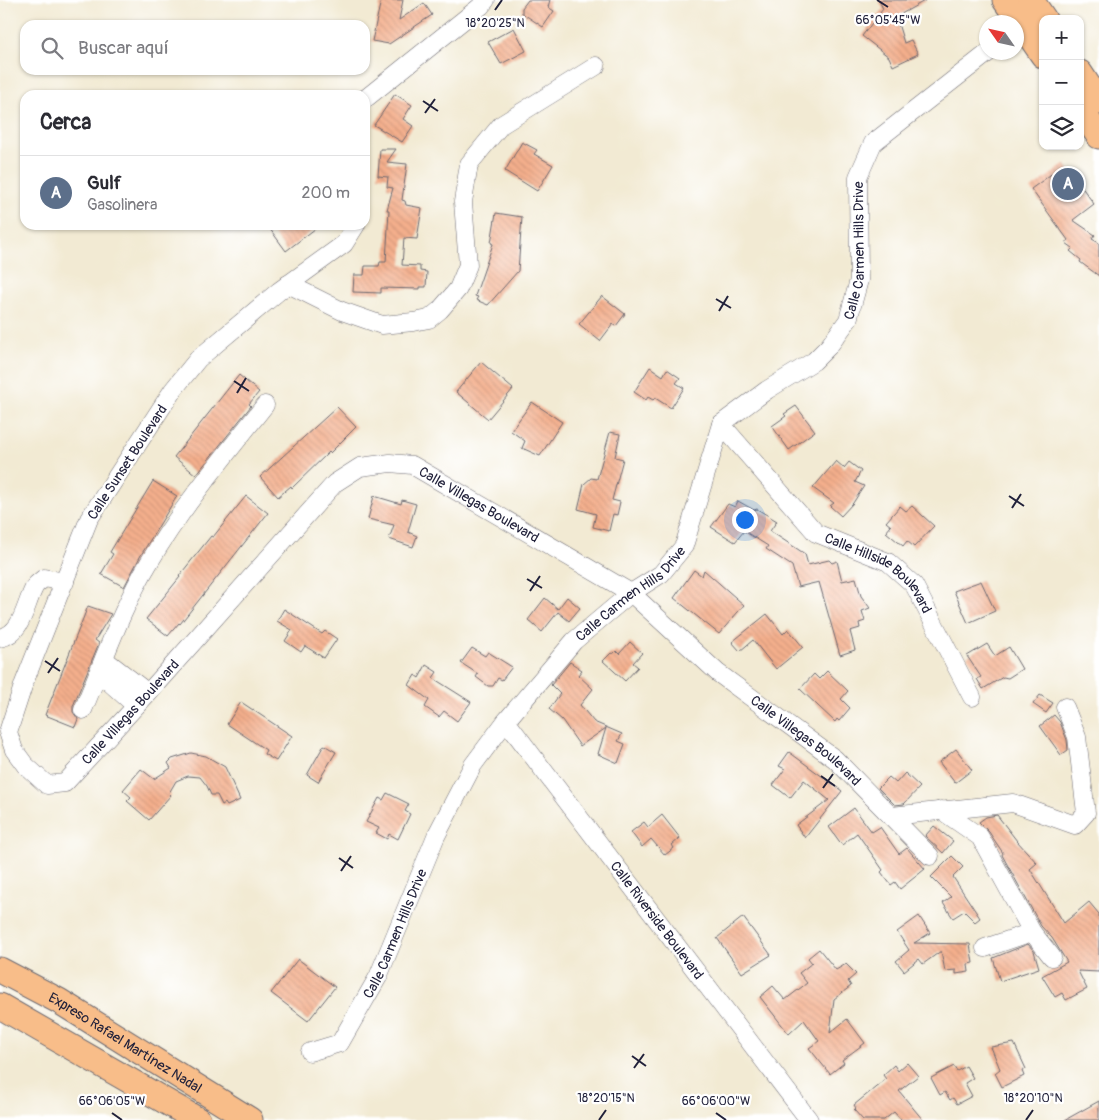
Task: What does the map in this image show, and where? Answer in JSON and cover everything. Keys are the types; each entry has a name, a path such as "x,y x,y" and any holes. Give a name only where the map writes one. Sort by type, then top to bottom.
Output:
{"highway":[{"path":"1005,0 1033,14 1039,39"},
{"path":"1084,79 1099,102"},
{"path":"1084,115 1099,136"},
{"name":"Expreso Rafael Martínez Nadal","path":"0,970 59,1001 250,1120"},
{"name":"Expreso Rafael Martínez Nadal","path":"0,1006 198,1120"}],"street":[{"path":"370,95 482,6 486,0"},
{"name":"Calle Carmen Hills Drive","path":"310,1052 340,1043 378,978 436,836 473,765 506,721 574,641 631,593 661,574 684,546 722,424 767,390 814,361 829,346 848,320 859,280 858,177 873,143 979,60"},
{"path":"288,284 342,311 382,325 429,319 440,310 458,289 468,265 463,202 469,164 500,125 596,66"},
{"name":"Calle Sunset Boulevard","path":"47,785 25,765 14,750 8,732 24,683 89,519 173,390 198,359 288,284 344,244 353,230"},
{"path":"83,710 122,617 149,562 199,488 265,405"},
{"name":"Calle Hillside Boulevard","path":"722,424 816,533 888,562 914,585 972,697"},
{"name":"Calle Villegas Boulevard","path":"47,785 65,783 142,700 335,483 360,467 390,463 412,465 631,593 718,672 835,758 930,856"},
{"path":"0,638 16,629 36,585 44,578 65,582"},
{"path":"101,666 142,700"},
{"path":"892,816 1013,803 1075,825 1086,813 1078,737 1065,707"},
{"name":"Calle Riverside Boulevard","path":"506,721 810,1120"},
{"path":"1083,781 1099,792"},
{"path":"941,810 980,837 1032,932 1052,957"},
{"path":"985,948 1032,932"}],"building":[{"path":"381,0 403,0 399,20 424,3 432,15 389,44 372,41"},
{"path":"528,0 550,0 548,7 554,11 543,27 522,13 522,8"},
{"path":"879,0 926,0 896,17 904,43 911,40 918,54 893,66 889,57 862,36 883,9"},
{"path":"514,28 526,51 501,64 488,42"},
{"path":"395,94 412,105 403,119 413,126 402,142 374,125"},
{"path":"522,142 537,150 534,154 553,165 537,191 505,171"},
{"path":"380,149 396,149 387,162 407,164 402,200 405,201 406,205 422,208 417,239 404,238 402,265 420,266 420,271 427,272 426,287 420,287 420,289 381,288 381,293 353,292 354,275 364,275 365,266 379,266 380,262 386,262 389,210 387,210 393,188 387,187 388,177 378,176"},
{"path":"1065,164 1094,204 1073,220 1095,235 1092,239 1099,243 1099,276 1080,262 1081,260 1070,251 1073,248 1066,243 1068,240 1031,189"},
{"path":"496,213 522,217 518,271 488,305 476,300 478,297 475,296 493,244 491,243"},
{"path":"271,230 313,230 286,251"},
{"path":"602,296 625,314 616,326 613,324 600,341 579,324"},
{"path":"481,362 513,389 488,419 456,392"},
{"path":"650,367 663,376 667,369 680,378 676,383 684,388 671,408 655,398 653,400 648,397 646,400 634,392"},
{"path":"239,375 259,392 249,404 251,406 196,475 174,457"},
{"path":"532,402 562,422 540,456 522,448 525,441 511,431"},
{"path":"796,406 815,431 789,450 772,426 786,416 784,414"},
{"path":"337,407 356,427 292,488 291,486 278,497 260,477"},
{"path":"610,432 620,434 615,457 623,459 612,500 620,502 617,515 613,514 609,531 593,527 596,514 578,509 584,484 591,478 597,479"},
{"path":"836,461 844,468 849,462 861,471 855,482 864,486 853,503 841,516 830,506 834,503 813,488"},
{"path":"153,481 177,496 124,587 101,574 113,554 110,552"},
{"path":"246,496 268,513 180,624 168,636 146,619 211,536 213,537"},
{"path":"374,496 401,504 402,500 416,504 408,532 417,536 413,547 389,539 394,525 368,519"},
{"path":"738,501 754,510 757,509 777,521 770,531 805,554 808,565 829,560 832,563 837,561 842,581 856,578 861,596 870,608 862,611 865,621 859,623 860,628 850,631 855,650 840,655 819,582 798,587 792,566 766,549 768,546 744,531 735,542 711,527 728,504 735,507"},
{"path":"900,506 906,511 912,506 934,526 914,547 907,541 903,546 886,532 891,526 886,522"},
{"path":"694,570 702,576 704,570 744,605 719,634 674,598"},
{"path":"981,581 995,611 968,623 954,591"},
{"path":"567,597 580,608 569,621 558,612 542,632 528,620 545,598 558,609"},
{"path":"88,606 111,614 95,640 99,643 73,706 73,712 78,719 75,727 45,715"},
{"path":"284,609 322,634 325,631 337,639 324,658 305,646 301,652 285,641 292,630 277,621"},
{"path":"767,614 783,634 788,629 803,647 776,669 753,640 740,651 732,642"},
{"path":"630,642 642,653 633,663 638,667 625,681 603,661 611,653 613,654 616,651 619,654"},
{"path":"987,644 995,656 1009,647 1022,669 1008,678 1003,677 983,689 977,679 981,677 967,656"},
{"path":"472,648 485,656 488,652 512,667 502,680 498,678 493,686 488,686 476,677 478,674 461,663"},
{"path":"570,662 582,670 578,675 593,689 580,705 594,722 622,734 618,741 625,744 618,763 598,754 606,728 580,746 562,720 549,709 560,694 551,685"},
{"path":"426,665 437,672 433,678 471,702 457,721 444,711 439,717 425,707 429,700 409,685 415,675 419,678"},
{"path":"827,671 848,691 841,699 850,708 839,721 837,719 835,722 800,689 814,674 819,679"},
{"path":"1040,695 1053,703 1046,713 1033,704"},
{"path":"241,702 292,736 276,761 264,754 266,750 227,724"},
{"path":"1054,715 1060,722 1067,740 1068,750 1061,755 1040,726"},
{"path":"324,745 336,752 318,782 307,775"},
{"path":"956,749 972,770 955,783 939,762"},
{"path":"789,752 842,791 805,838 796,825 829,800 804,780 790,798 773,785 785,769 779,766"},
{"path":"191,753 206,756 225,767 240,800 227,806 225,803 222,805 217,795 211,795 200,777 188,776 176,781 169,793 171,795 149,820 127,801 131,797 123,790 141,769 154,779 171,768 168,763 172,759"},
{"path":"905,773 920,787 904,804 895,805 878,788 889,777 896,783"},
{"path":"387,793 409,804 405,811 410,814 398,839 389,834 387,839 376,833 379,828 366,822 379,798 383,800"},
{"path":"854,808 872,832 880,827 899,854 907,848 925,869 900,889 895,882 891,885 881,872 883,870 857,833 842,845 829,827"},
{"path":"662,815 680,838 672,845 674,848 665,855 651,839 642,847 631,832 644,822 648,827"},
{"path":"997,815 1037,863 1030,869 1064,923 1089,902 1099,914 1099,972 1078,971 1087,989 1066,1000 1062,993 1055,997 1042,976 1067,962 1052,938 1041,926 1002,855 1003,853 989,832 979,822 986,817"},
{"path":"934,826 953,841 943,853 925,836"},
{"path":"952,856 963,867 953,877 980,918 975,922 964,911 953,918 943,903 951,897 931,877"},
{"path":"919,916 930,933 914,943 970,944 973,963 968,964 969,972 956,974 956,970 945,971 941,951 923,964 919,959 904,971 896,961 909,950 897,932"},
{"path":"743,917 771,955 742,973 717,938"},
{"path":"1028,944 1034,951 1039,968 1000,981 993,958"},
{"path":"819,949 836,970 846,964 856,974 848,981 851,986 834,999 830,1033 847,1019 865,1043 842,1060 844,1063 830,1074 809,1048 819,1041 804,1020 789,1034 760,997 773,986 785,1000 807,983 799,973 812,963 808,958"},
{"path":"298,959 335,987 308,1021 271,993"},
{"path":"1014,1043 1026,1069 1022,1071 1024,1076 1002,1087 995,1073 1000,1069 991,1047"},
{"path":"907,1063 918,1076 899,1091 923,1120 901,1120 894,1112 884,1120 863,1120 854,1110 856,1108 854,1105 886,1079 883,1075 894,1065 898,1071"},
{"path":"954,1066 957,1071 966,1066 973,1078 965,1083 972,1096 957,1104 953,1098 950,1100 945,1092 940,1095 931,1078"},
{"path":"1099,1101 1099,1120 1065,1120"}],"place":[{"name":"Gulf","path":"1068,184"}]}
